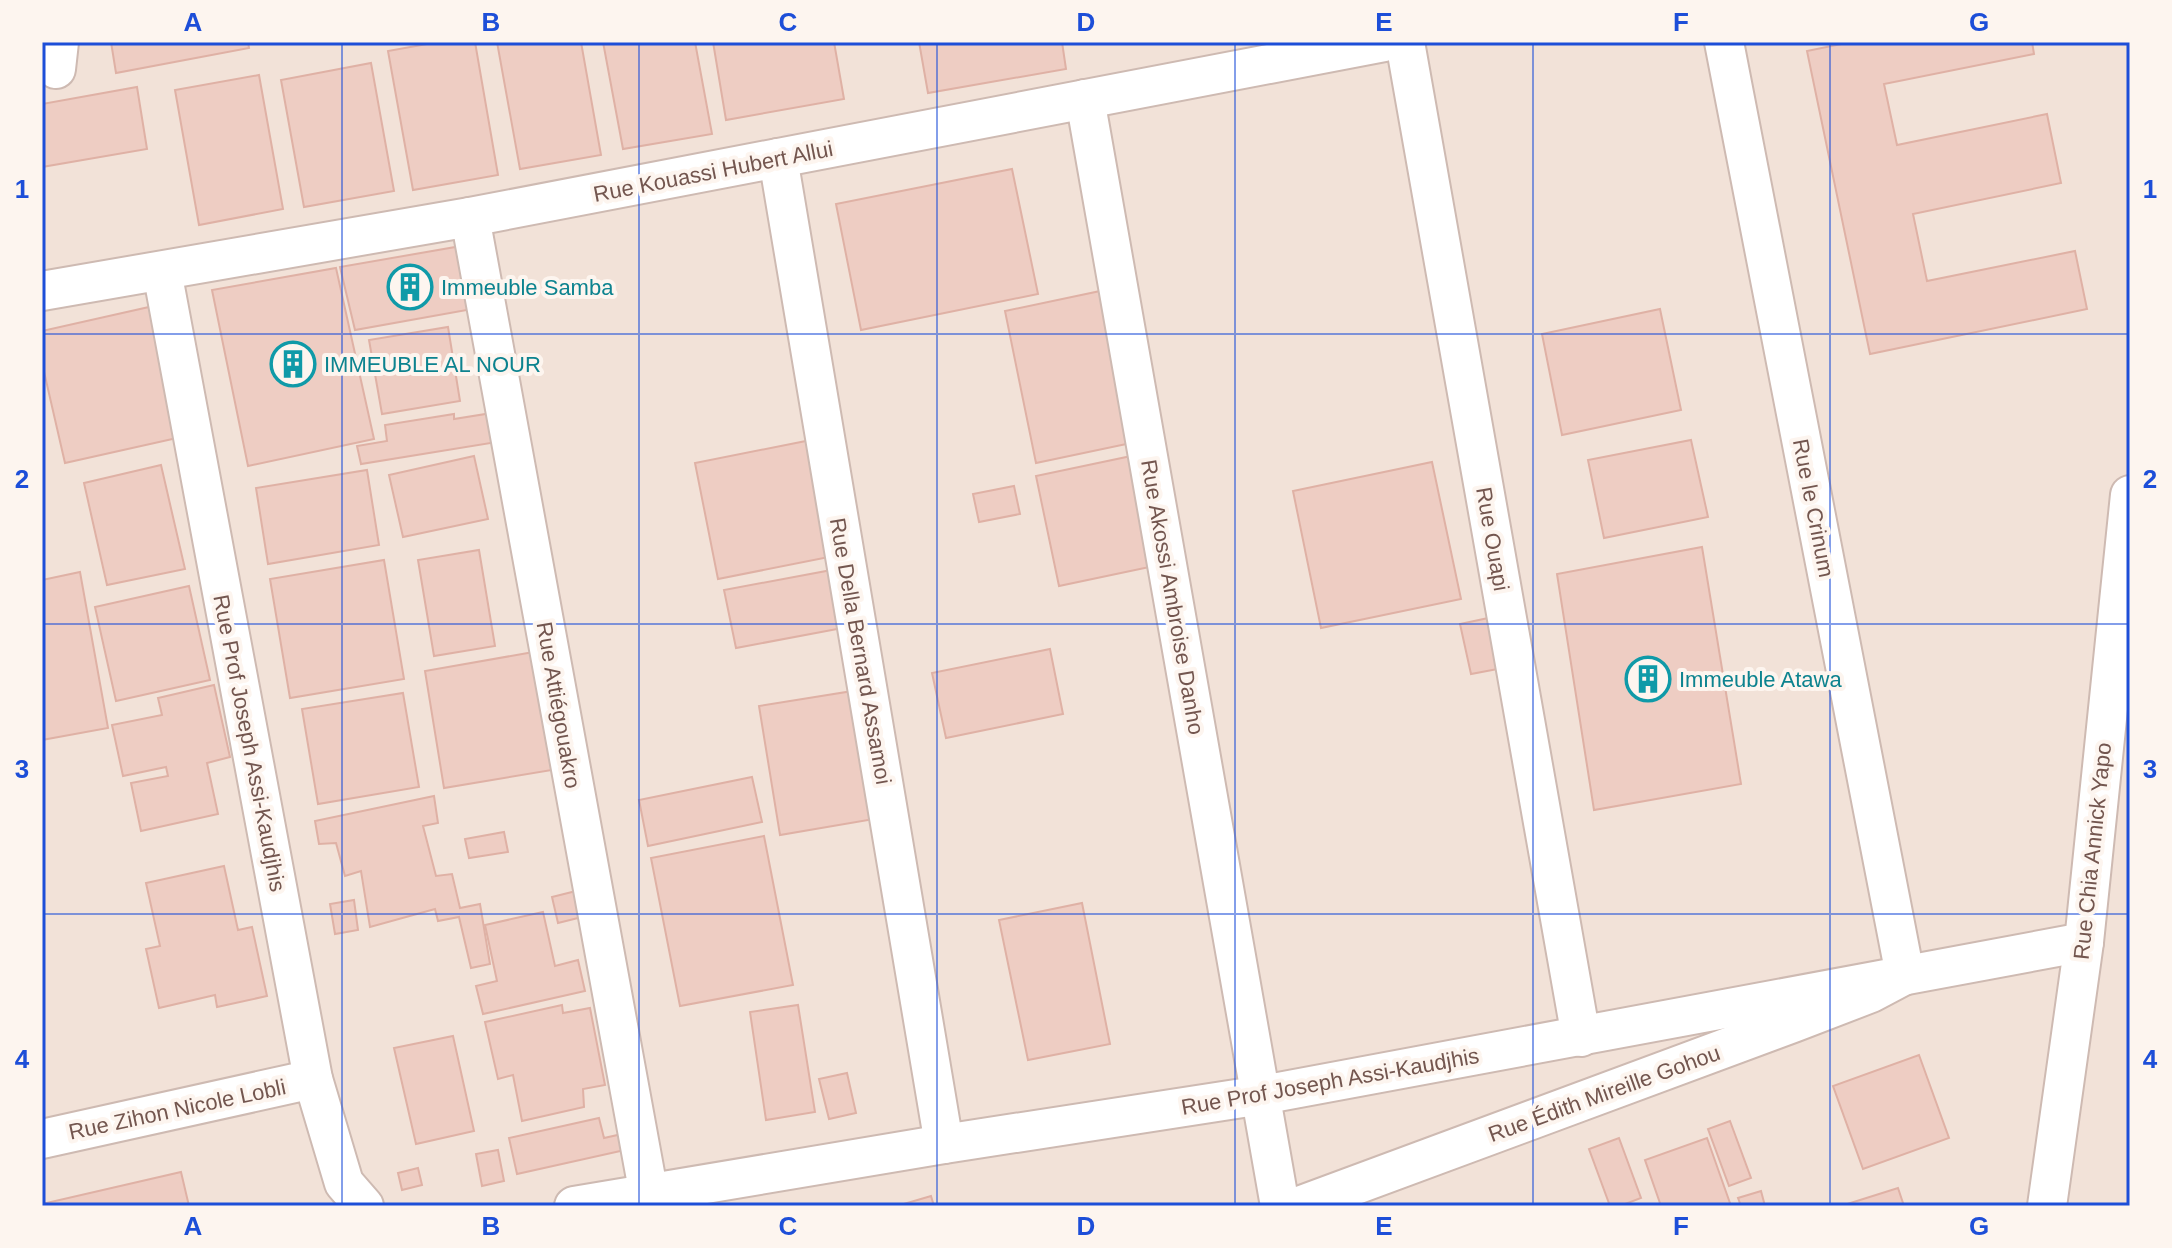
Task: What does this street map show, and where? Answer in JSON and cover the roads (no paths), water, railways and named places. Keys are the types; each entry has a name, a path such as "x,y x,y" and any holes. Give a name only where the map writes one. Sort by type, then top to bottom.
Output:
{"street":[{"name":"Rue Kouassi Hubert Allui","path":"42,291 470,217 1384,42"},
{"name":"Rue Ouapi","path":"1405,42 1581,1037"},
{"name":"Rue le Crinum","path":"1724,42 1905,975"},
{"name":"Rue Akossi Ambroise Danho","path":"1085,99 1280,1206"},
{"name":"Rue Della Bernard Assamoi","path":"778,158 944,1144"},
{"name":"Rue Attiégouakro","path":"470,217 650,1199"},
{"name":"Rue Prof Joseph Assi-Kaudjhis","path":"162,271 313,1079 344,1183 364,1206"},
{"name":"Rue Chia Annick Yapo","path":"2047,1206 2084,942 2130,495"},
{"name":"Rue Prof Joseph Assi-Kaudjhis","path":"574,1206 650,1199 944,1144 1262,1095 2084,942"},
{"name":"Rue Édith Mireille Gohou","path":"1299,1206 1793,1023 1871,993 1905,975"},
{"name":"Rue Zihon Nicole Lobli","path":"42,1139 313,1079"}],"place":[{"name":"Immeuble Samba","path":"410,287"},
{"name":"IMMEUBLE AL NOUR","path":"293,364"},
{"name":"Immeuble Atawa","path":"1648,679"}]}
